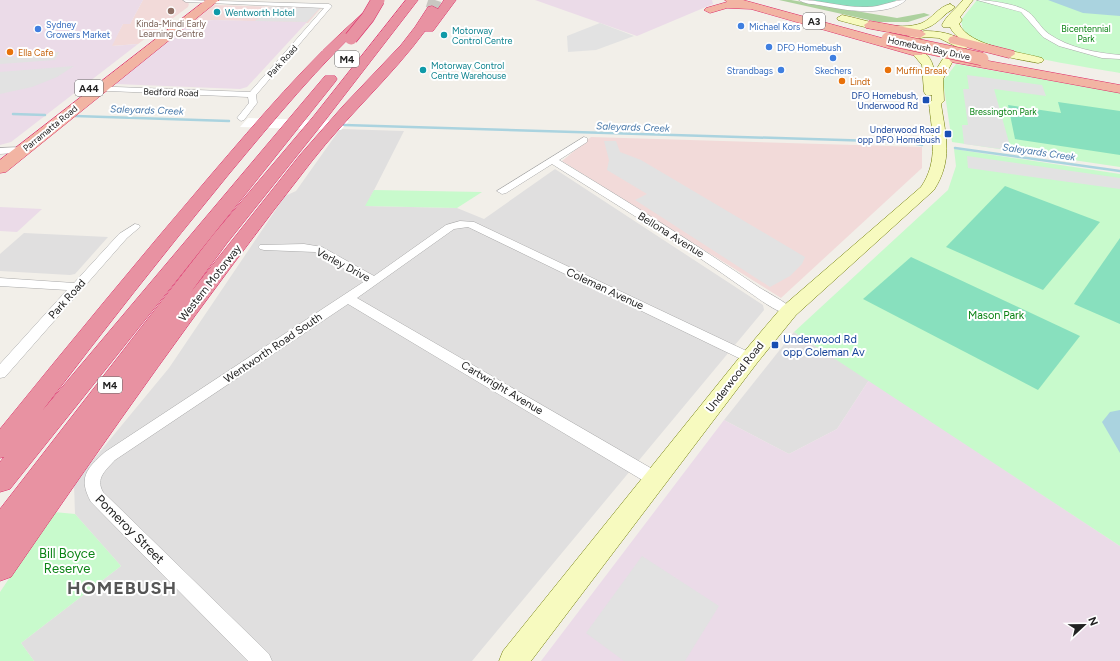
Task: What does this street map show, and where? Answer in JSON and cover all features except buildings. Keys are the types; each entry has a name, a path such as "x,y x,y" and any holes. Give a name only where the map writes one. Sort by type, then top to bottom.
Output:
{"highway":[{"path":"296,124 291,76 368,0"},
{"path":"296,124 351,38 368,17 378,0"},
{"name":"Western Motorway","path":"0,566 135,379 294,175 296,124 327,52 383,0"},
{"name":"M4","path":"353,52 396,0"},
{"name":"Western Motorway","path":"0,481 224,208 296,124 412,0"},
{"path":"296,124 410,52 450,0"},
{"path":"719,0 717,4 709,9 732,4 798,20 917,42"},
{"path":"731,0 798,20"},
{"name":"Homebush Bay Drive","path":"741,0 890,37 1120,85"},
{"name":"Homebush Bay Drive","path":"758,0 890,37"},
{"path":"769,0 878,27 917,42"},
{"name":"Parramatta Road","path":"0,159 208,1"},
{"name":"Western Motorway","path":"0,447 143,266 296,124 408,44 426,21 433,4"},
{"path":"954,50 980,48 1053,63"},
{"path":"954,50 1120,89"},
{"name":"Homebush Bay Drive","path":"983,57 1120,79"},
{"name":"Western Motorway","path":"0,531 220,239 296,124 339,69"},
{"name":"Parramatta Road","path":"0,168 12,150"}],"main road":[{"path":"917,42 962,0"},
{"path":"842,18 883,26 910,27 927,24 944,9 953,8 968,0"},
{"path":"953,8 946,26 954,50"},
{"path":"953,8 957,20 953,23 954,28 968,39 989,48 1038,60"},
{"path":"917,42 934,58 954,50"},
{"path":"917,42 954,50"},
{"name":"Underwood Road","path":"513,661 750,358 789,311 926,190 938,171 941,158 935,103 931,99 928,64 917,42"},
{"name":"Underwood Road","path":"935,103 938,100 937,79 954,50"}],"street":[{"path":"186,0 208,1"},
{"path":"802,0 843,7 868,9 890,7 903,0"},
{"path":"980,0 1023,11 1046,35 1062,44 1102,56 1120,57"},
{"name":"Park Road","path":"208,1 329,6 252,95 254,103 296,124"},
{"name":"Bedford Road","path":"94,88 252,95"},
{"path":"502,191 584,140"},
{"name":"Bellona Avenue","path":"552,160 693,247 774,303 789,311"},
{"name":"Wentworth Road South","path":"92,477 96,470 110,456 374,281 450,227 460,224"},
{"name":"Coleman Avenue","path":"460,224 470,224 750,358"},
{"name":"Park Road","path":"0,373 123,236 135,227"},
{"name":"Verley Drive","path":"264,248 304,247 318,249 374,281"},
{"path":"0,282 79,286"},
{"name":"Cartwright Avenue","path":"348,298 656,479"},
{"name":"Pomeroy Street","path":"92,477 91,485 97,497 262,661"}],"shaded area":[{"path":"0,0 143,0 130,24 123,24 112,46 138,44 11,142 0,145"},
{"path":"143,0 192,0 188,4 188,7 138,44 111,46 123,24 130,24"},
{"path":"535,0 712,0 713,4 637,36"},
{"path":"212,5 321,8 308,23 214,20 191,22"},
{"path":"270,7 320,8 307,22 255,21"},
{"path":"214,20 307,22 247,87 240,89 115,83 191,22"},
{"path":"600,23 634,36 596,50 568,52 567,36"},
{"path":"59,52 55,60 0,64 0,58"},
{"path":"74,66 57,77 32,87 0,94 0,72"},
{"path":"967,75 1042,85 1046,96 994,89 1010,146 1001,149 964,144 962,125 968,125 963,89 969,89"},
{"path":"340,129 404,131 366,206 457,208 484,219 555,169 763,305 764,310 472,661 34,661 21,643 121,566 75,514 74,483 169,368 285,196 296,191"},
{"path":"591,137 922,147 922,168 781,298 562,161"},
{"path":"604,141 616,141 620,152 641,160 805,257 802,264 790,276 770,287 635,200 647,194 607,170 609,160"},
{"path":"967,156 1120,178 1120,189 968,168"},
{"path":"0,207 42,209 17,232 0,231"},
{"path":"24,233 108,237 75,274 0,271 0,254"},
{"path":"794,332 869,380 837,429 789,454 724,420"},
{"path":"869,380 1120,546 1120,661 541,661 724,420 789,454 837,429"},
{"path":"642,556 719,606 685,661 624,661 586,633"}],"green space":[{"path":"779,0 791,0 897,18 924,13 930,15 908,22 878,22"},
{"path":"811,0 897,0 877,7 855,7"},
{"name":"Bicentennial Park","path":"977,0 1120,0 1120,73 1014,53 976,40 965,32 961,20"},
{"name":"Bressington Park","path":"956,64 1120,93 1120,167 952,142 943,81"},
{"path":"1058,102 1120,111 1120,155 1015,139 1008,105 1061,113"},
{"name":"Mason Park","path":"954,149 1120,174 1120,546 794,332 948,190 956,166"},
{"path":"1005,186 1100,222 1043,290 946,247"},
{"path":"374,190 482,192 457,208 365,206"},
{"path":"1120,238 1120,324 1074,304"},
{"path":"911,257 1080,336 1038,390 863,299"},
{"name":"Bill Boyce Reserve","path":"54,512 75,514 121,566 21,643 34,661 0,661 0,592"}],"water":[{"path":"1048,0 1120,0 1120,16 1083,13"},
{"path":"1120,410 1120,453 1102,422 1110,412"}],"pier":[{"path":"248,118 349,121 341,130 240,127"}],"waterway":[{"name":"Saleyards Creek","path":"13,114 45,115"},
{"name":"Saleyards Creek","path":"75,116 229,121"},
{"name":"Saleyards Creek","path":"344,125 907,142 922,145"},
{"name":"Saleyards Creek","path":"955,148 1120,171"}],"tunnel":[{"path":"432,9 435,0"}],"place":[{"name":"Kinda-Mindi Early Learning Centre","path":"171,11"},
{"name":"Wentworth Hotel","path":"217,12"},
{"name":"Michael Kors","path":"741,26"},
{"name":"Sydney Growers Market","path":"38,29"},
{"name":"Motorway Control Centre","path":"444,35"},
{"name":"DFO Homebush","path":"769,47"},
{"name":"Ella Cafe","path":"10,52"},
{"name":"Skechers","path":"833,58"},
{"name":"Motorway Control Centre Warehouse","path":"423,70"},
{"name":"Strandbags","path":"781,70"},
{"name":"Muffin Break","path":"888,70"},
{"name":"Lindt","path":"842,81"},
{"name":"DFO Homebush, Underwood Rd","path":"926,100"},
{"name":"Underwood Road opp DFO Homebush","path":"948,134"},
{"name":"Underwood Rd opp Coleman Av","path":"775,345"}],"district":[{"name":"HOMEBUSH","path":"122,588"}]}
